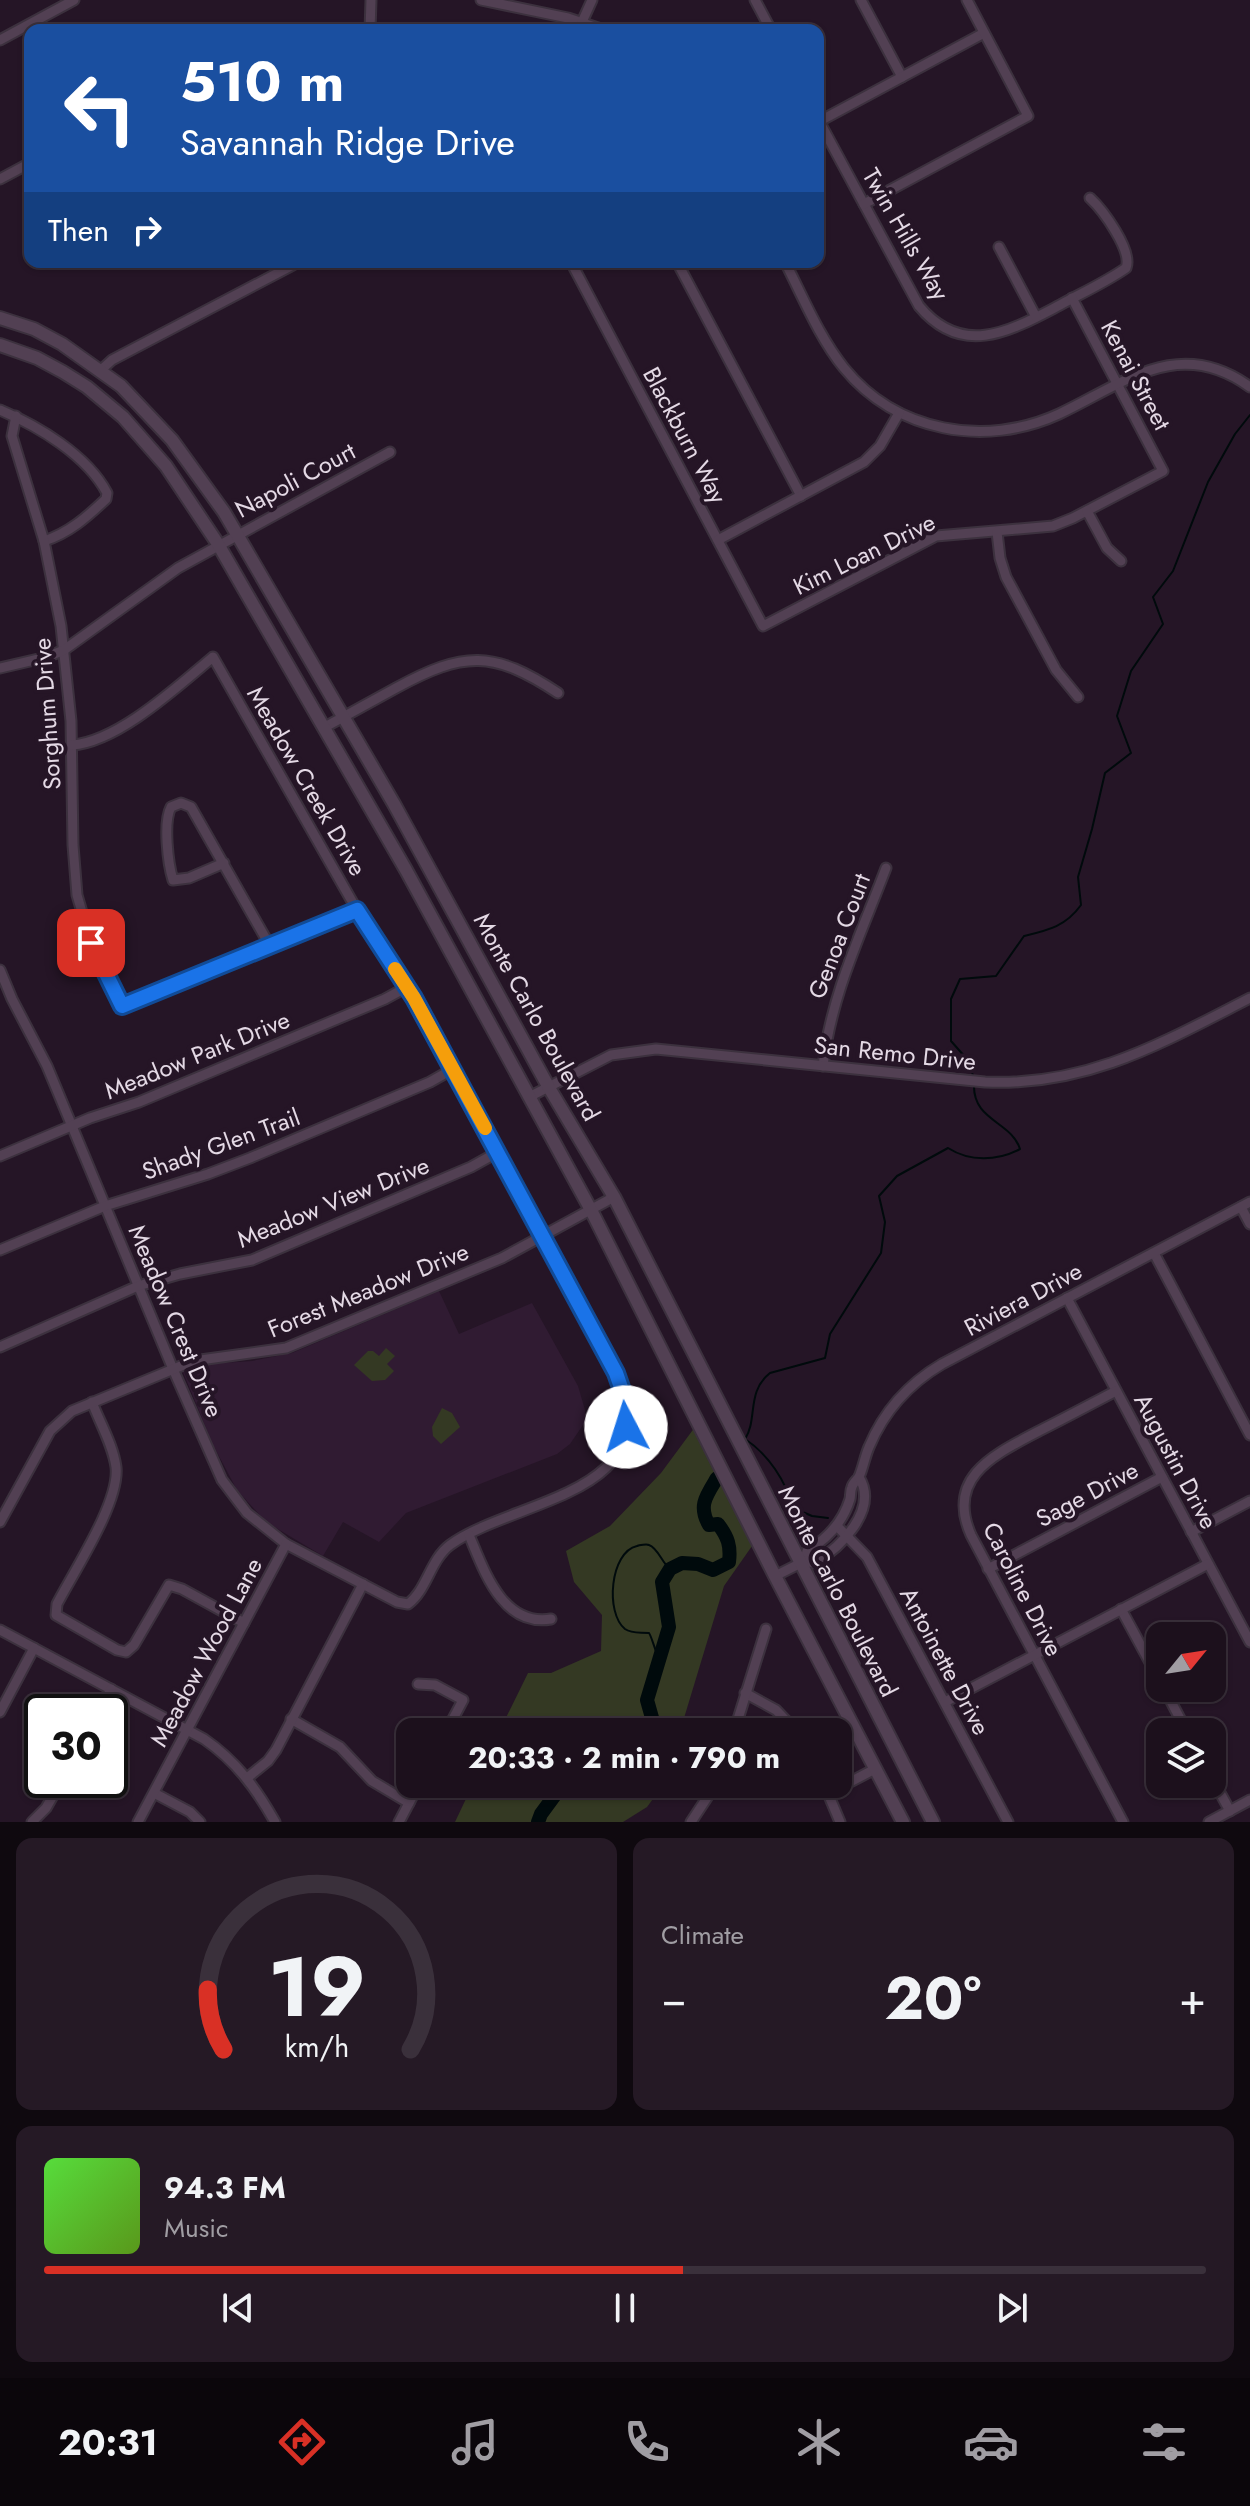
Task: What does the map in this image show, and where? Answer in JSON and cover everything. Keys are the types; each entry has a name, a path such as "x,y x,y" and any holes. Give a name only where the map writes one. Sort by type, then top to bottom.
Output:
{"main road":[{"name":"Monte Carlo Boulevard","path":"0,318 48,336 101,370 142,405 202,479 237,534 344,716 548,1086 614,1197 933,1822"},
{"name":"Monte Carlo Boulevard","path":"0,345 37,358 63,372 123,417 166,466 218,544 325,727 591,1210 903,1822"}],"street":[{"path":"30,24 74,0"},
{"path":"370,24 371,0"},
{"path":"481,0 588,24"},
{"path":"582,22 592,0"},
{"path":"755,0 768,24"},
{"path":"861,0 902,77"},
{"path":"864,204 1028,116 967,0"},
{"path":"0,40 24,27"},
{"path":"824,118 984,33"},
{"name":"Twin Hills Way","path":"824,132 919,306 940,325 963,334 988,336 1010,331 1124,270 1129,264 1128,256 1105,213 1090,198"},
{"path":"0,179 24,166"},
{"path":"999,247 1036,317"},
{"path":"101,370 112,360 287,268"},
{"name":"Blackburn Way","path":"574,268 763,626"},
{"path":"680,268 801,496"},
{"path":"788,268 837,358 863,388 899,413 930,426 974,432 1003,431 1034,424 1146,370 1182,365 1219,371 1250,387"},
{"name":"Kenai Street","path":"1072,298 1163,471"},
{"path":"0,410 47,432 89,469 107,493 106,499 82,521 57,537 44,541"},
{"path":"718,540 864,462 880,446 899,413"},
{"name":"Sorghum Drive","path":"16,416 12,436 44,541 64,650 72,745 77,895 91,943 122,1006 270,946"},
{"name":"Napoli Court","path":"0,668 64,650 178,568 390,452"},
{"name":"Kim Loan Drive","path":"763,626 936,536 1053,526 1163,471"},
{"path":"1087,511 1103,542 1121,561"},
{"path":"997,532 1006,577 1056,670 1078,697"},
{"name":"Meadow Creek Drive","path":"72,745 92,741 140,715 213,657 357,910 407,987 619,1378 626,1402 625,1434 615,1458 592,1481 449,1545 408,1604"},
{"path":"325,727 430,670 461,661 505,665 533,676 558,693"},
{"path":"224,863 184,879 173,880 169,864 167,818 171,807 181,803 191,807 224,863 270,946 357,910"},
{"name":"Genoa Court","path":"823,1066 830,1019 841,983 886,868"},
{"name":"Meadow Crest Drive","path":"0,970 73,1126 222,1480 247,1513 286,1544 397,1602 408,1604"},
{"name":"Meadow Park Drive","path":"0,1156 153,1096 407,987"},
{"name":"San Remo Drive","path":"529,1097 604,1058 646,1049 677,1049 969,1081 1040,1081 1106,1066 1153,1048 1250,998"},
{"name":"Shady Glen Trail","path":"0,1250 105,1206 250,1158 430,1082 453,1069"},
{"name":"Meadow View Drive","path":"0,1347 138,1286 252,1260 471,1167 498,1152"},
{"name":"Forest Meadow Drive","path":"0,1522 50,1431 65,1415 201,1359 286,1348 492,1263 614,1197"},
{"path":"1245,1204 1250,1224"},
{"name":"Riviera Drive","path":"802,1562 807,1551 837,1526 879,1425 915,1382 942,1364 1245,1204"},
{"path":"1154,1253 1250,1435"},
{"name":"Augustin Drive","path":"1067,1298 1250,1642"},
{"name":"Caroline Drive","path":"1116,1391 994,1455 974,1474 966,1493 964,1514 988,1569 1123,1822"},
{"path":"92,1402 113,1455 116,1482 108,1507 57,1604 56,1615 103,1643 126,1652 134,1645 169,1585 244,1623"},
{"name":"Riviera Drive","path":"775,1576 802,1562 819,1561 847,1535 863,1503 865,1487 859,1477"},
{"name":"Sage Drive","path":"988,1569 1162,1477"},
{"path":"1191,1532 1250,1501"},
{"name":"Antoinette Drive","path":"837,1526 871,1564 1008,1822"},
{"path":"469,1535 489,1582 500,1598 531,1619 551,1619"},
{"name":"Meadow Wood Lane","path":"138,1822 286,1544"},
{"path":"945,1702 1208,1564"},
{"path":"247,1778 272,1755 363,1584"},
{"path":"1121,1609 1146,1655"},
{"path":"738,1718 766,1629"},
{"path":"0,1630 188,1729 219,1749 247,1778 275,1822"},
{"path":"0,1712 34,1648"},
{"path":"418,1684 435,1685 463,1700 453,1718"},
{"path":"108,1694 111,1689"},
{"path":"745,1693 776,1710 784,1718"},
{"path":"291,1719 340,1747 372,1781 409,1803"},
{"path":"852,1778 875,1769"},
{"path":"154,1793 190,1812 200,1822"},
{"path":"32,1822 52,1798"},
{"path":"399,1822 412,1798"},
{"path":"691,1822 707,1798"},
{"path":"830,1798 840,1822"},
{"path":"1223,1798 1230,1811"},
{"path":"1209,1822 1250,1800"}],"shaded area":[{"path":"439,1291 459,1334 532,1303 578,1386 585,1422 570,1444 557,1454 406,1513 379,1542 343,1522 323,1556 266,1522 237,1490 213,1445 183,1372 209,1364 252,1361 292,1353"}],"green space":[{"path":"386,1348 395,1356 387,1364 394,1371 385,1380 372,1381 354,1365 368,1351 379,1356"},
{"path":"442,1408 452,1413 460,1427 441,1444 433,1436 432,1427"},
{"path":"695,1427 752,1546 724,1586 684,1718 506,1718 528,1673 551,1673 601,1651 602,1615 574,1582 566,1551 610,1526 661,1473"},
{"path":"466,1798 654,1798 647,1807 623,1822 455,1822"}],"waterway":[{"path":"974,1078 966,1058 951,1041 951,999 960,979 996,976 1024,936 1056,926 1081,905 1078,877 1105,773 1131,753 1117,716 1131,671 1163,624 1153,597 1173,571 1208,482 1235,434 1250,415"},
{"path":"828,1518 812,1516 793,1508 775,1469 745,1439 755,1397 770,1373 825,1358 830,1334 881,1253 885,1222 879,1196 897,1176 948,1148 974,1158 1002,1156 1020,1149 1009,1132 980,1106 974,1085"},
{"path":"652,1718 647,1700 669,1627 662,1582 670,1569 682,1563 698,1564 713,1570 729,1562 726,1538 718,1524 709,1525 704,1512 707,1496 717,1478"},
{"path":"660,1660 649,1633 628,1631 619,1621 613,1584 621,1559 638,1546 652,1547 670,1569"},
{"path":"538,1822 553,1798"}],"slow traffic":[{"path":"395,969 485,1128"}],"route":[{"path":"91,943 122,1006 357,910 414,998 616,1373 626,1402 626,1427"}]}
